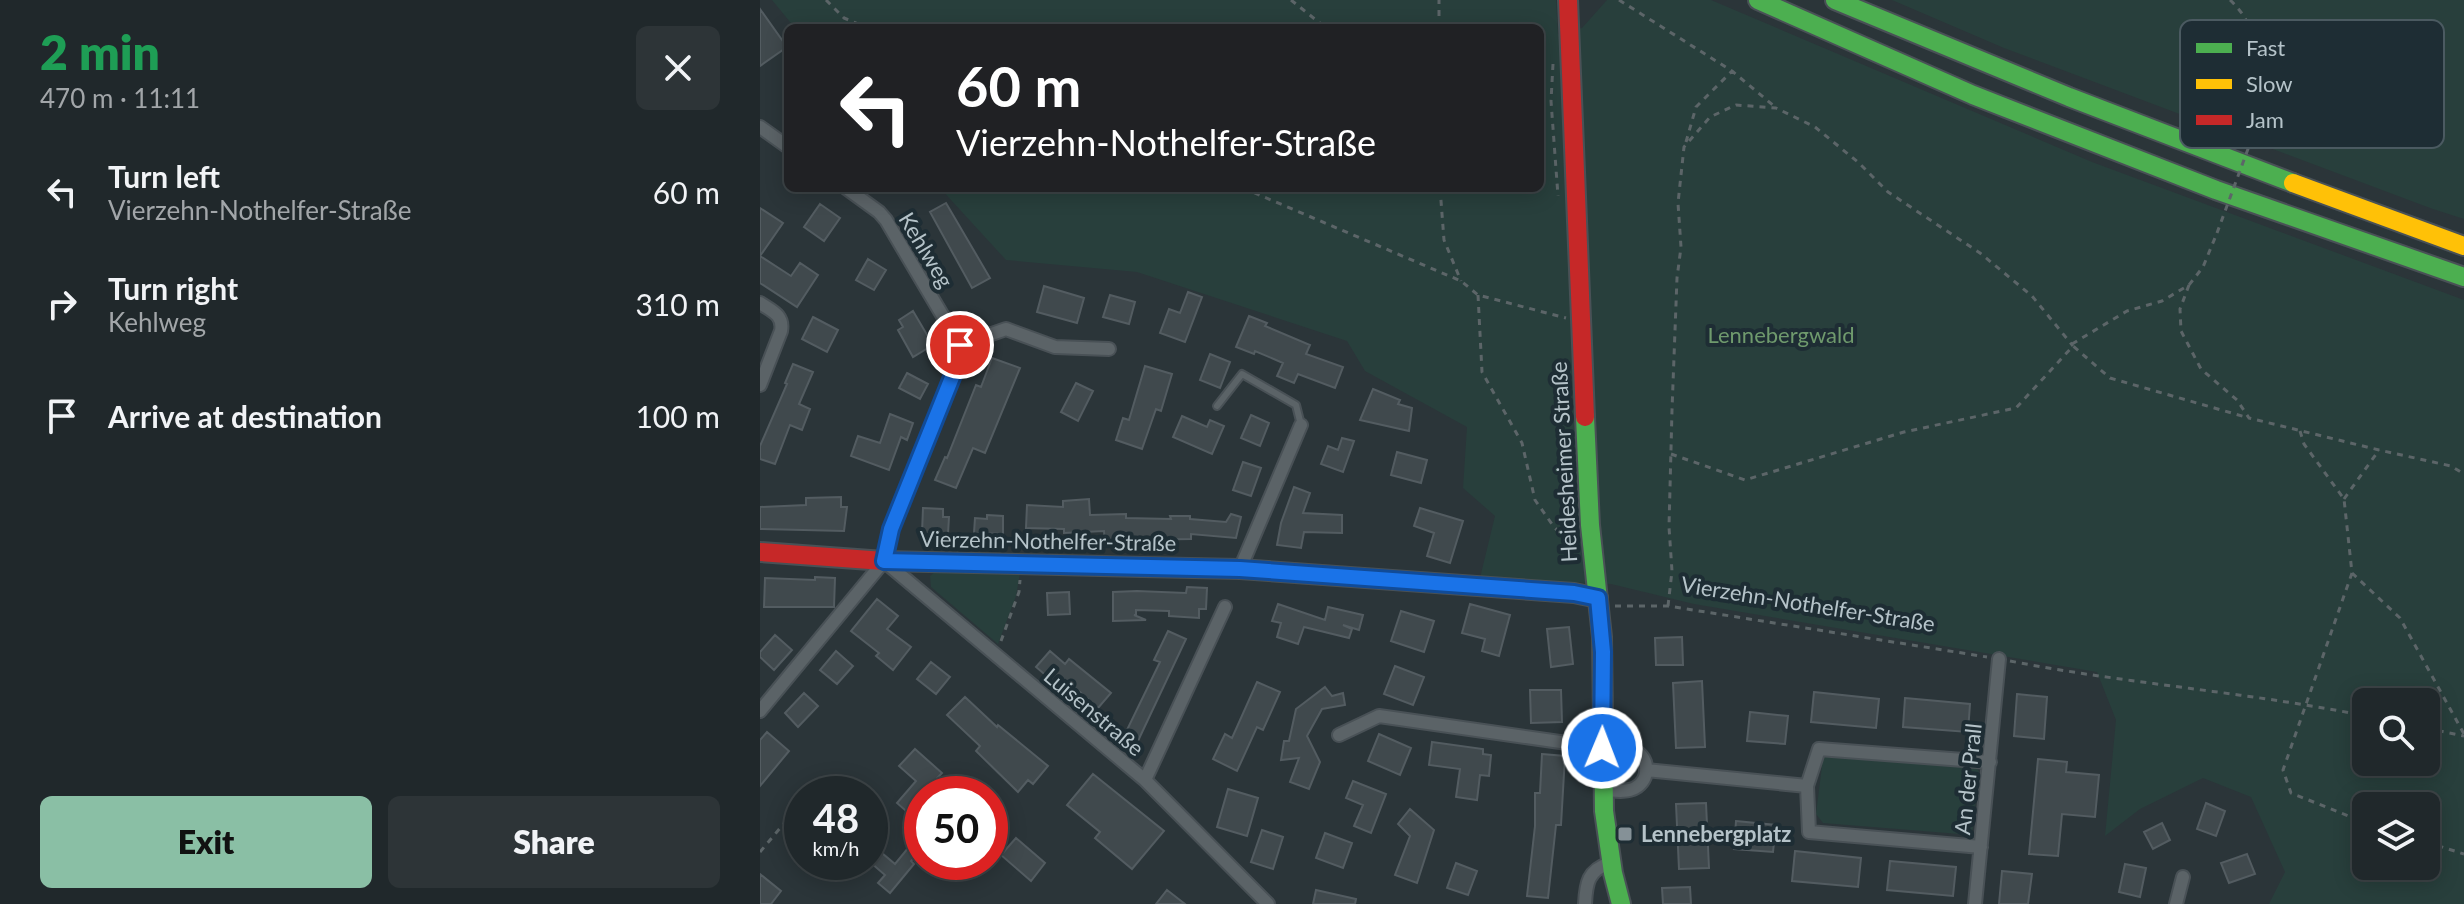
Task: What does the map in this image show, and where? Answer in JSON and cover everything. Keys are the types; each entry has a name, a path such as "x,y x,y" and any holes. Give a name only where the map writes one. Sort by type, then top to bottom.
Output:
{"main road":[{"name":"Heidesheimer Straße","path":"1568,0 1591,544 1603,652 1602,748"},
{"path":"1758,0 1973,95 2216,190 2464,277"},
{"path":"1835,0 1998,70 2180,141"},
{"path":"2198,148 2464,246"},
{"name":"Vierzehn-Nothelfer-Straße","path":"760,552 884,561 1240,569 1574,593 1598,598"},
{"path":"1602,748 1602,790 1610,863 1621,904"}],"street":[{"path":"760,127 784,144"},
{"name":"Kehlweg","path":"852,192 886,220 960,345"},
{"path":"760,303 778,315 783,323 760,385"},
{"path":"760,711 884,561 891,529 961,355 960,345 1006,329 1055,347 1109,349"},
{"path":"1240,569 1301,425"},
{"name":"Luisenstraße","path":"884,561 1145,780 1268,904"},
{"path":"1145,780 1225,607"},
{"name":"An der Prall","path":"1975,904 1999,659"},
{"path":"1339,735 1379,716 1636,751 1644,760 1644,779 1629,790 1602,790"},
{"path":"1981,847 1809,832 1807,786 1819,749 1990,762"},
{"path":"1646,770 1807,786"},
{"path":"1585,904 1589,877 1597,868 1610,863"},
{"path":"2176,904 2183,877"}],"lane":[{"path":"1217,406 1242,374 1296,405 1301,425"}],"path":[{"path":"826,0 844,18 858,24"},
{"path":"1291,0 1321,24"},
{"path":"1439,0 1439,24"},
{"path":"1619,0 1732,71 1776,108 1815,127 1888,192 1980,253 2032,296 2072,345 2110,378 2249,418 2451,466 2464,474"},
{"path":"2230,0 2247,20"},
{"path":"1668,606 1672,571 1669,527 1677,278 1681,247 1678,203 1684,147 1696,107 1732,71"},
{"path":"1684,147 1710,117 1736,105 1776,108"},
{"path":"2248,148 2203,267 2189,285 2180,309 2181,331 2201,369 2237,400 2249,418"},
{"path":"1252,192 1461,281 1478,295 1581,323"},
{"path":"1440,192 1444,240 1461,281"},
{"path":"1671,454 1745,480 1904,432 2016,408 2072,345 2127,311 2162,301 2189,285"},
{"path":"1478,295 1482,372 1522,443 1535,500 1554,527 1577,549"},
{"path":"2300,431 2304,444 2344,499 2352,573 2283,770 2291,793 2352,817"},
{"path":"2344,499 2379,450"},
{"path":"996,655 1019,592 1022,564"},
{"path":"2352,573 2400,618 2464,735"},
{"name":"Vierzehn-Nothelfer-Straße","path":"1598,598 1614,606 1668,606 2072,673 2305,703 2352,713"},
{"path":"2440,731 2464,735"},
{"path":"760,852 784,823"},
{"path":"2440,846 2464,854"}],"green space":[{"name":"Lennebergwald","path":"772,0 1556,0 1558,34 1582,28 1607,0 1711,0 2092,162 2464,300 2464,904 2269,904 2285,872 2251,797 2203,778 2140,809 2105,836 2116,720 2097,672 1694,604 1611,584 1480,578 1495,516 1463,488 1467,427 1365,371 1347,341 1137,272 1006,260 944,192 1544,192 1544,24 792,24"},
{"path":"1892,0 2464,0 2464,219 2270,148 2444,148 2444,20 2180,20 2180,114 2004,48"},
{"path":"937,570 1020,573 1016,596 998,644 931,587 930,576"},
{"path":"1829,754 1977,768 1972,835 1823,823 1816,814 1823,758"}],"building":[{"path":"760,9 784,43 784,49 760,66"},
{"path":"946,203 990,278 972,288 930,212"},
{"path":"820,204 840,218 824,241 804,227"},
{"path":"760,208 783,223 760,256"},
{"path":"760,256 791,276 800,263 818,275 797,307 760,283"},
{"path":"868,259 886,270 874,290 856,280"},
{"path":"1044,286 1084,298 1077,323 1037,312"},
{"path":"1188,292 1202,297 1185,342 1160,333 1169,309 1180,313"},
{"path":"1110,295 1135,302 1129,324 1103,317"},
{"path":"913,311 933,345 913,357 898,330 903,327 899,320"},
{"path":"1249,316 1310,345 1306,354 1343,367 1335,388 1298,374 1294,383 1277,376 1283,363 1236,347"},
{"path":"813,317 838,330 827,352 802,339"},
{"path":"1210,354 1230,362 1220,388 1200,380"},
{"path":"992,358 1020,368 985,453 973,448 956,488 935,480 976,385 981,387"},
{"path":"793,364 813,372 799,404 810,409 802,430 790,425 775,464 760,459 760,446"},
{"path":"1145,366 1172,374 1161,411 1156,409 1142,449 1116,440 1123,418 1129,420"},
{"path":"907,373 928,384 920,399 899,388"},
{"path":"1076,383 1093,391 1078,421 1061,412"},
{"path":"1373,389 1400,400 1398,404 1412,408 1409,431 1360,420"},
{"path":"890,414 913,423 907,440 901,437 889,470 851,456 858,436 880,443"},
{"path":"1251,415 1269,423 1260,446 1241,438"},
{"path":"1182,416 1207,427 1210,420 1224,426 1212,454 1173,437"},
{"path":"1342,438 1354,441 1343,472 1321,464 1328,446 1338,450"},
{"path":"1397,452 1427,460 1421,483 1391,475"},
{"path":"1243,462 1261,468 1251,496 1233,490"},
{"path":"1294,487 1310,493 1303,513 1342,515 1342,533 1304,532 1301,548 1277,545"},
{"path":"841,497 841,507 847,507 844,531 760,529 760,507 806,505 806,498"},
{"path":"1089,499 1090,515 1126,514 1126,518 1171,519 1170,516 1190,516 1190,519 1226,522 1231,514 1241,517 1236,538 1191,534 1191,539 1127,540 1127,545 1105,545 1104,531 1064,533 1064,529 1026,528 1027,505 1063,507 1063,501"},
{"path":"923,508 943,509 943,517 949,517 948,534 922,533"},
{"path":"1420,508 1463,521 1450,563 1427,556 1434,533 1414,526"},
{"path":"987,515 1003,516 1003,534 974,533 975,518 987,519"},
{"path":"815,577 835,578 834,607 764,607 765,578 815,580"},
{"path":"1187,587 1207,588 1206,609 1199,609 1199,618 1169,616 1169,611 1136,610 1134,615 1146,620 1113,621 1113,592 1186,593"},
{"path":"1069,592 1070,614 1048,615 1047,593"},
{"path":"877,599 898,616 887,629 911,647 893,670 876,656 879,653 851,631"},
{"path":"1278,604 1325,620 1328,607 1363,615 1359,630 1343,625 1352,629 1349,638 1304,627 1298,644 1277,637 1281,623 1272,621"},
{"path":"1470,604 1510,615 1499,656 1482,651 1485,639 1462,633"},
{"path":"1401,611 1434,621 1424,652 1391,641"},
{"path":"1569,627 1573,664 1551,667 1547,629"},
{"path":"1168,631 1186,639 1137,743 1124,736 1160,662 1154,660"},
{"path":"775,635 792,650 774,670 760,657 760,652"},
{"path":"1682,637 1683,665 1656,665 1655,638"},
{"path":"836,651 853,666 837,684 820,670"},
{"path":"1050,651 1065,664 1069,659 1111,693 1098,708 1071,684 1064,691 1036,667"},
{"path":"931,662 950,677 936,694 917,679"},
{"path":"1395,666 1424,677 1413,705 1384,694"},
{"path":"1702,681 1705,747 1676,748 1673,683"},
{"path":"1257,682 1280,692 1263,730 1257,727 1237,771 1213,759 1225,734 1232,738"},
{"path":"1325,687 1332,696 1343,693 1345,705 1322,709 1307,736 1320,762 1309,789 1290,782 1299,758 1281,760 1284,741 1289,741 1296,709"},
{"path":"1530,690 1561,690 1562,722 1531,723"},
{"path":"1814,692 1879,699 1876,728 1811,722"},
{"path":"804,693 818,706 798,727 785,713"},
{"path":"2017,694 2047,697 2044,739 2014,736"},
{"path":"965,697 997,727 1048,766 1033,784 1028,780 1018,792 1008,782 1008,776 1002,776 976,751 980,746 947,715"},
{"path":"1905,698 1970,704 1968,732 1903,727"},
{"path":"1750,712 1788,716 1785,744 1747,741"},
{"path":"767,732 789,751 760,786 760,740"},
{"path":"1379,734 1411,748 1400,775 1368,761"},
{"path":"1432,742 1483,749 1483,754 1491,755 1489,776 1480,775 1477,800 1456,797 1460,769 1429,765"},
{"path":"915,749 942,773 939,776 910,776 899,766"},
{"path":"1542,754 1565,756 1561,825 1556,825 1548,898 1527,896 1535,826 1535,793 1540,793"},
{"path":"2038,759 2067,762 2066,772 2099,775 2095,817 2062,814 2058,856 2029,854"},
{"path":"1093,774 1164,831 1132,869 1095,838 1100,832 1067,805"},
{"path":"1353,781 1386,794 1371,833 1354,826 1363,805 1346,798"},
{"path":"1228,789 1258,798 1247,836 1217,827"},
{"path":"904,795 904,809 897,803"},
{"path":"1706,803 1709,868 1679,869 1676,804"},
{"path":"2206,803 2225,811 2216,836 2197,829"},
{"path":"1410,809 1434,830 1417,883 1395,875 1410,836 1398,824"},
{"path":"1736,821 1776,825 1773,852 1734,849"},
{"path":"2162,823 2170,840 2153,849 2144,832"},
{"path":"1262,830 1283,837 1273,869 1251,862"},
{"path":"1325,833 1352,843 1343,868 1316,858"},
{"path":"1016,838 1045,863 1031,881 1008,861 1008,847"},
{"path":"1795,851 1861,858 1858,887 1792,881"},
{"path":"904,853 904,876 890,893 878,883 888,880 888,858 895,864"},
{"path":"2247,854 2255,874 2229,883 2221,863"},
{"path":"1890,861 1956,867 1953,896 1887,890"},
{"path":"1456,863 1477,871 1468,895 1447,888"},
{"path":"2125,864 2146,868 2140,897 2119,892"},
{"path":"2002,871 2032,874 2028,904 1999,904"},
{"path":"760,874 781,891 771,904 760,904"},
{"path":"1690,887 1691,904 1663,904 1662,888"},
{"path":"1167,890 1185,904 1156,904"},
{"path":"1316,890 1356,899 1355,904 1313,904"}],"traffic: fast":[{"path":"1758,0 1973,95 2216,190 2464,277"},
{"path":"1835,0 2180,140"},
{"path":"2202,148 2293,183"},
{"path":"1585,417 1590,525 1602,637 1604,811 1621,904"}],"traffic: slow":[{"path":"2293,183 2464,246"},
{"path":"1142,567 1240,569 1574,593 1598,598"}],"traffic: jam":[{"path":"1568,0 1585,417"},
{"path":"760,552 884,561 1142,567"}],"place":[{"name":"Lennebergplatz","path":"1625,834"}],"route":[{"path":"960,345 961,355 891,529 884,561 1240,569 1574,593 1598,598 1603,652 1602,748"}]}
